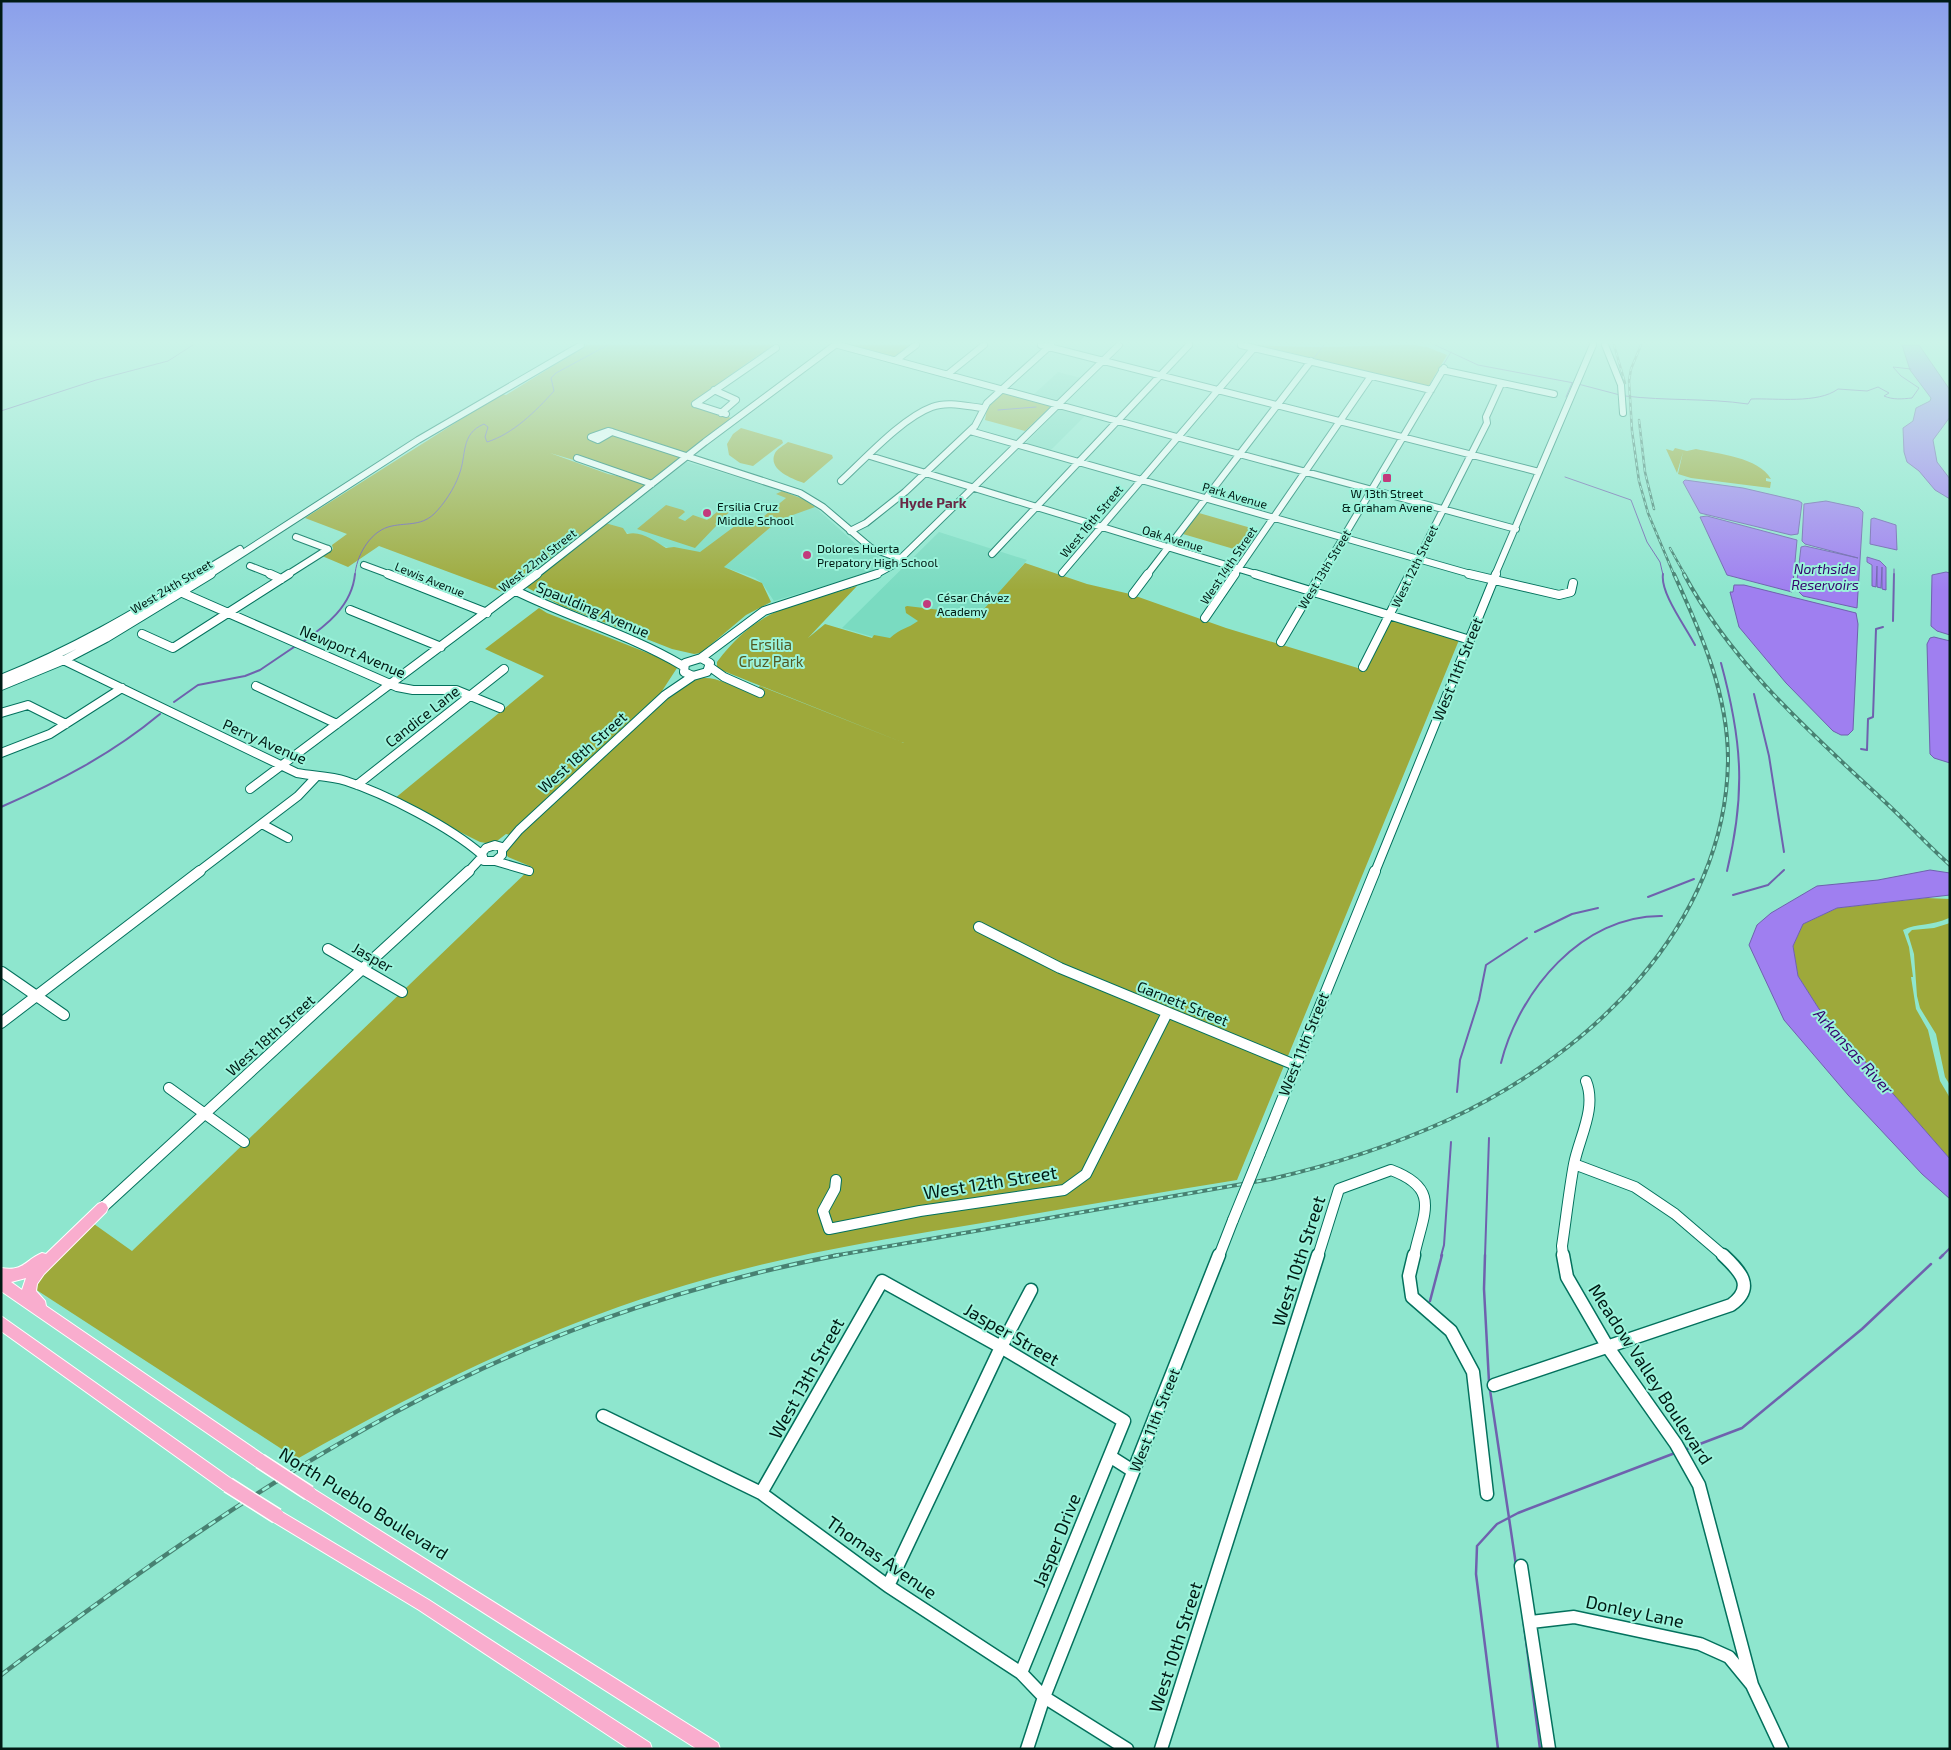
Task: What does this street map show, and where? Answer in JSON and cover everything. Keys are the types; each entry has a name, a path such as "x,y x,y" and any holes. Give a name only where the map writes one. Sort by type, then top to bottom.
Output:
{"main road":[{"path":"1,1274 14,1276 27,1271 84,1220 102,1208"},
{"path":"50,1318 32,1298 29,1290 31,1281 40,1269 90,1224 102,1208"},
{"name":"North Pueblo Boulevard","path":"1,1283 260,1461 712,1749"},
{"path":"1,1322 228,1485 424,1605 644,1749"}],"street":[{"name":"West 24th Street","path":"1,686 106,638 177,591 440,427"},
{"name":"West 22nd Street","path":"250,789 516,591 727,427"},
{"path":"841,481 904,427"},
{"path":"850,531 866,523 973,427"},
{"path":"738,684 686,674 683,668 734,634 764,611 876,575 901,559 1035,427"},
{"path":"992,554 1110,427"},
{"path":"1140,427 1516,529"},
{"name":"West 16th Street","path":"1062,572 1185,427"},
{"path":"1133,594 1262,427"},
{"name":"West 14th Street","path":"1205,618 1305,471 1338,427"},
{"path":"1360,427 1539,472"},
{"name":"West 13th Street","path":"1281,642 1408,427"},
{"name":"West 12th Street","path":"1363,667 1485,427"},
{"name":"West 11th Street","path":"1027,1749 1044,1697 1295,1064 1558,427"},
{"name":"Park Avenue","path":"970,431 1493,582 1559,595 1571,592 1573,583"},
{"path":"595,434 612,432 800,494 823,507 871,548 901,559"},
{"name":"Oak Avenue","path":"870,456 1470,640"},
{"path":"577,458 652,484"},
{"path":"142,634 173,648 328,550 296,537"},
{"name":"Lewis Avenue","path":"364,565 487,613"},
{"path":"250,566 281,579"},
{"name":"Newport Avenue","path":"177,591 391,684 413,690 449,689 471,695 500,708"},
{"name":"Spaulding Avenue","path":"516,591 559,612 659,652 683,668"},
{"path":"350,610 441,647"},
{"path":"734,634 710,665 715,672 738,684 760,692"},
{"name":"Spaulding Avenue","path":"659,652 698,658 710,665"},
{"name":"West 24th Street","path":"1,680 61,658"},
{"name":"Perry Avenue","path":"61,658 296,773 331,778 357,785 464,840 487,859 517,866 529,871"},
{"name":"West 18th Street","path":"497,848 666,695 710,665"},
{"name":"West 18th Street","path":"666,695 683,668"},
{"name":"Candice Lane","path":"357,785 504,669"},
{"path":"256,686 337,724"},
{"path":"1,753 28,744 66,724 122,688"},
{"path":"1,713 28,704 66,724"},
{"path":"1,1022 298,796 316,777"},
{"path":"262,824 288,838"},
{"name":"Perry Avenue","path":"464,840 497,848 517,866"},
{"path":"487,859 497,848"},
{"path":"487,859 497,848"},
{"name":"West 18th Street","path":"102,1208 487,859"},
{"name":"Garnett Street","path":"979,927 1060,968 1166,1013 1295,1064"},
{"name":"Jasper","path":"328,949 402,992"},
{"path":"2,972 64,1016"},
{"name":"West 12th Street","path":"836,1180 835,1189 823,1211 829,1229 858,1221 1064,1190 1086,1174 1166,1013"},
{"name":"Meadow Valley Boulevard","path":"1586,1081 1590,1091 1590,1103 1574,1164 1562,1246 1563,1263 1567,1277 1607,1346 1676,1444 1699,1485 1752,1685 1782,1749"},
{"path":"169,1088 244,1142"},
{"path":"1494,1385 1731,1305 1741,1299 1745,1287 1740,1273 1729,1259 1645,1192 1618,1179 1574,1164"},
{"name":"West 10th Street","path":"1160,1749 1339,1189 1391,1170 1407,1176 1421,1187 1426,1201 1409,1276 1412,1297 1451,1331 1473,1372 1487,1494"},
{"name":"West 13th Street","path":"762,1493 882,1281"},
{"name":"Jasper Street","path":"882,1281 1001,1347 1124,1420"},
{"path":"888,1586 1001,1347 1031,1290"},
{"name":"Thomas Avenue","path":"603,1416 762,1493 888,1586 1021,1674 1044,1697 1127,1749"},
{"name":"Jasper Drive","path":"1021,1674 1111,1457 1124,1420"},
{"path":"1111,1457 1133,1471"},
{"path":"1521,1566 1549,1749"},
{"name":"Donley Lane","path":"1530,1622 1574,1617 1700,1644 1729,1657"},
{"name":"Meadow Valley Boulevard","path":"1729,1657 1752,1685"}],"shaded area":[{"path":"1042,427 1074,427 1050,451 1025,444"},
{"name":"Ersilia Cruz Middle School","path":"687,462 805,498 813,505 776,520 721,567 603,524 682,463"},
{"name":"Dolores Huerta Prepatory High School","path":"814,506 857,545 887,562 865,574 774,601 762,583 755,578 724,567 779,520"},
{"name":"César Chávez Academy","path":"939,532 1027,560 973,623 894,643 842,628"}],"green space":[{"path":"449,427 720,427 648,482 550,453 608,474 648,483 505,593 379,546 348,567 322,556 333,549 332,545 347,534 305,518"},
{"path":"1009,427 1030,427 1025,431"},
{"path":"741,428 782,440 783,443 753,466 740,463 729,455 727,444 733,434"},
{"path":"788,442 832,455 833,458 804,483 782,473 773,459 775,453"},
{"path":"1675,448 1687,451 1696,449 1748,461 1765,472 1771,479 1766,478 1766,481 1771,482 1770,488 1691,478 1678,474 1683,452 1677,473 1666,449 1673,451"},
{"path":"782,491 803,499 815,507 779,520 724,567 762,583 771,602 746,615 701,653 694,654 672,649 560,605 524,586 605,523 623,528 627,534 632,533 648,537 666,548 674,547 700,552 739,523 752,526 786,498 776,494"},
{"path":"666,505 683,510 685,512 678,518 685,521 693,515 707,520 717,512 731,511 715,524 717,525 695,548 637,529"},
{"path":"1199,513 1258,530 1244,552 1183,534"},
{"name":"Ersilia Cruz Park","path":"1025,563 1087,584 1130,594 1226,628 1361,669 1366,668 1391,620 1459,640 1237,1180 855,1245 719,1275 635,1301 536,1339 391,1408 297,1459 35,1289 43,1269 94,1224 132,1251 532,867 508,857 505,852 517,837 506,834 493,844 480,842 394,799 544,676 485,649 539,608 547,613 673,663 677,668 662,691 671,695 681,686 701,678 710,678 729,684 751,694 760,686 904,743 721,670 717,667 717,662 747,630 779,610 857,586 808,638 825,624 872,638 874,635 890,638 918,621 906,613 905,607 907,606 957,612 961,614 960,616 975,619"},
{"path":"1926,898 1950,899 1949,918 1903,930 1909,947 1916,1009 1928,1030 1940,1081 1950,1098 1950,1159 1819,1009 1798,976 1793,946 1803,924 1837,908"},
{"path":"1950,923 1950,1085 1945,1077 1936,1034 1920,1008 1917,996 1914,954 1908,934 1912,930 1934,928"}],"water":[{"path":"1943,427 1933,440 1937,462 1950,479 1950,499 1935,490 1919,471 1907,462 1904,452 1903,428"},
{"path":"1685,480 1743,488 1799,501 1802,503 1798,534 1791,535 1700,513 1683,482"},
{"name":"Northside Reservoirs","path":"1826,501 1859,508 1863,512 1857,608 1803,596 1796,589 1801,547 1805,546 1858,558 1805,544 1802,541 1804,504"},
{"path":"1707,516 1797,540 1794,589 1792,588 1792,592 1727,575 1700,517"},
{"path":"1874,518 1896,525 1897,550 1870,544 1871,519"},
{"path":"1867,557 1880,561 1886,567 1886,590 1882,589 1882,567 1881,588 1877,587 1877,566 1876,587 1872,586 1872,565 1867,562"},
{"path":"1950,573 1950,635 1937,631 1931,626 1932,575"},
{"path":"1734,585 1744,585 1856,613 1858,624 1853,730 1848,735 1841,735 1833,731 1786,683 1739,627 1730,592 1733,592"},
{"path":"1934,637 1950,641 1950,763 1934,758 1930,754 1927,644 1930,638"},
{"name":"Arkansas River","path":"1930,870 1950,873 1950,895 1837,908 1803,924 1793,946 1798,976 1819,1009 1950,1159 1950,1199 1922,1174 1848,1095 1784,1020 1749,945 1757,925 1771,913 1817,886 1878,880"}],"waterway":[{"path":"355,575 361,553 375,534 388,527 423,521 434,514 441,506 452,491 457,480 468,439 471,433 479,427"},
{"path":"488,427 485,437 487,442 517,427"},
{"path":"1565,477 1631,500 1647,542 1660,562 1663,575"},
{"path":"1894,569 1894,574"},
{"path":"301,643 320,630 336,614 349,596 355,574"},
{"path":"1893,621 1894,574"},
{"path":"1663,575 1665,591 1669,600 1695,645"},
{"path":"1861,749 1867,750 1868,719 1873,717 1876,629 1883,627"},
{"path":"174,702 198,685 245,676 260,670 297,645"},
{"path":"1721,663 1733,717 1739,767 1737,816 1727,871"},
{"path":"1754,694 1769,756 1784,852"},
{"path":"1,807 43,788 84,766 123,742 160,714"},
{"path":"1733,895 1768,885 1784,870"},
{"path":"1648,897 1694,879"},
{"path":"1535,932 1572,914 1598,908"},
{"path":"1501,1063 1510,1036 1522,1010 1558,962 1581,943 1606,928 1633,919 1662,916"},
{"path":"1457,1092 1460,1060 1479,1000 1486,965 1527,938"},
{"path":"1485,1256 1489,1138"},
{"path":"1441,1256 1444,1245 1451,1142"},
{"path":"1940,1258 1950,1248"},
{"path":"1430,1301 1442,1255"},
{"path":"1485,1255 1484,1289 1489,1382"},
{"path":"1684,1450 1742,1428 1862,1329 1931,1264"},
{"path":"1490,1390 1509,1518"},
{"path":"1509,1518 1675,1453"},
{"path":"1498,1749 1476,1574 1477,1546 1497,1524 1509,1518"},
{"path":"1509,1518 1516,1565"},
{"path":"1523,1617 1540,1749"}],"railway":[{"path":"1632,427 1639,481 1648,513 1674,575"},
{"path":"1640,427 1645,472 1654,509"},
{"path":"1670,548 1685,575"},
{"path":"833,1256 1271,1179 1316,1168 1361,1154 1448,1120 1500,1093 1551,1060 1598,1021 1640,978 1676,930 1703,877 1721,820 1728,760 1727,735 1723,711 1718,687 1703,641 1674,574"},
{"path":"1684,574 1703,607 1725,638 1775,696 1950,865"},
{"path":"1,1675 70,1623 211,1524 284,1477 358,1433 434,1392 512,1355 622,1312 745,1276 839,1255"}],"place":[{"name":"W 13th Street & Graham Avene","path":"1387,478"},
{"name":"Ersilia Cruz Middle School","path":"707,513"},
{"name":"Dolores Huerta Prepatory High School","path":"807,555"},
{"name":"César Chávez Academy","path":"927,604"}],"district":[{"name":"Hyde Park","path":"933,502"}]}
